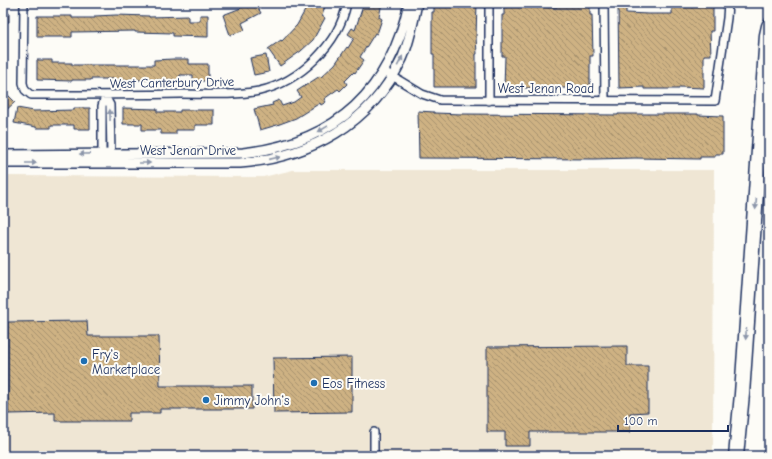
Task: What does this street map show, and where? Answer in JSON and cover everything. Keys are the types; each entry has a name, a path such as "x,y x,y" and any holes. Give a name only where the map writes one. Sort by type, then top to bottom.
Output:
{"highway":[{"path":"736,456 767,35 769,26"}],"street":[{"name":"West Canterbury Drive","path":"24,3 23,83 25,90 31,95 105,96 237,94 260,91 284,81 314,61 332,39 345,12 346,3"},
{"path":"388,74 409,3"},
{"path":"388,74 402,58 411,34 417,3"},
{"path":"489,3 489,101"},
{"path":"604,3 605,100"},
{"name":"West Jenan Road","path":"388,74 422,94 440,100 715,101 728,18 728,3"},
{"name":"West Jenan Drive","path":"3,155 243,153 267,150 296,142 321,131 354,106 388,74"},
{"name":"West Jenan Drive","path":"3,163 240,163 270,160 287,156 316,144 341,130 360,114 380,93 388,74"},
{"path":"105,96 110,105 106,163"},
{"path":"374,432 374,456"}],"shaded area":[{"path":"293,170 714,170 713,456 3,456 3,176 263,177"}],"building":[{"path":"246,3 255,3 261,13 242,23 245,30 230,35 223,15 241,8 240,6"},
{"path":"309,3 326,3 322,16 325,18 313,40 301,51 280,66 268,49 281,40 282,41 297,25"},
{"path":"364,3 382,3 379,17 382,19 377,34 375,33 360,57 364,60 355,73 354,72 345,81 347,84 340,91 338,89 324,99 326,102 321,105 320,103 296,118 260,130 254,109 273,105 272,103 279,100 282,106 294,102 301,97 297,91 320,76 321,77 335,64 347,47 348,48 354,38 348,34 352,28 355,30"},
{"path":"434,3 477,3 476,87 434,87 432,12 434,12"},
{"path":"504,3 545,3 545,7 557,7 557,3 590,3 590,15 592,15 593,56 590,56 590,88 504,88 505,56 502,56 502,15 504,15"},
{"path":"618,3 626,3 626,13 672,14 672,3 713,3 713,31 710,31 711,55 704,55 704,88 619,88"},
{"path":"3,13 9,13 9,22 3,22"},
{"path":"116,15 149,17 188,16 188,21 200,21 200,15 208,15 208,37 173,36 173,33 135,31 72,32 72,37 37,37 37,16 72,16 72,18 95,18 95,16"},
{"path":"266,55 269,72 254,75 250,58"},
{"path":"189,59 189,64 208,64 208,81 193,81 193,75 180,75 180,82 173,82 173,80 115,79 72,81 37,80 37,60 52,60 52,63 72,63 72,65 154,65 154,60"},
{"path":"3,90 15,102 3,113"},
{"path":"17,108 34,111 90,108 90,129 74,129 74,125 51,125 51,128 36,128 14,123"},
{"path":"123,108 157,109 157,112 214,110 214,125 195,125 195,130 176,130 176,134 161,134 161,130 142,130 142,124 123,124"},
{"path":"418,111 462,114 698,114 723,116 723,154 715,154 715,157 700,157 700,159 419,158"},
{"name":"Fry's Marketplace","path":"87,321 88,336 159,336 160,386 252,386 252,409 160,409 160,413 129,413 129,421 55,421 55,413 8,414 8,322"},
{"path":"627,346 627,366 648,366 648,412 630,413 630,432 530,432 530,446 505,446 505,432 487,432 487,347"},
{"path":"352,357 352,412 274,413 273,358"}],"place":[{"name":"Fry's Marketplace","path":"84,361"},
{"name":"Eos Fitness","path":"314,383"},
{"name":"Jimmy John's","path":"206,400"}]}
